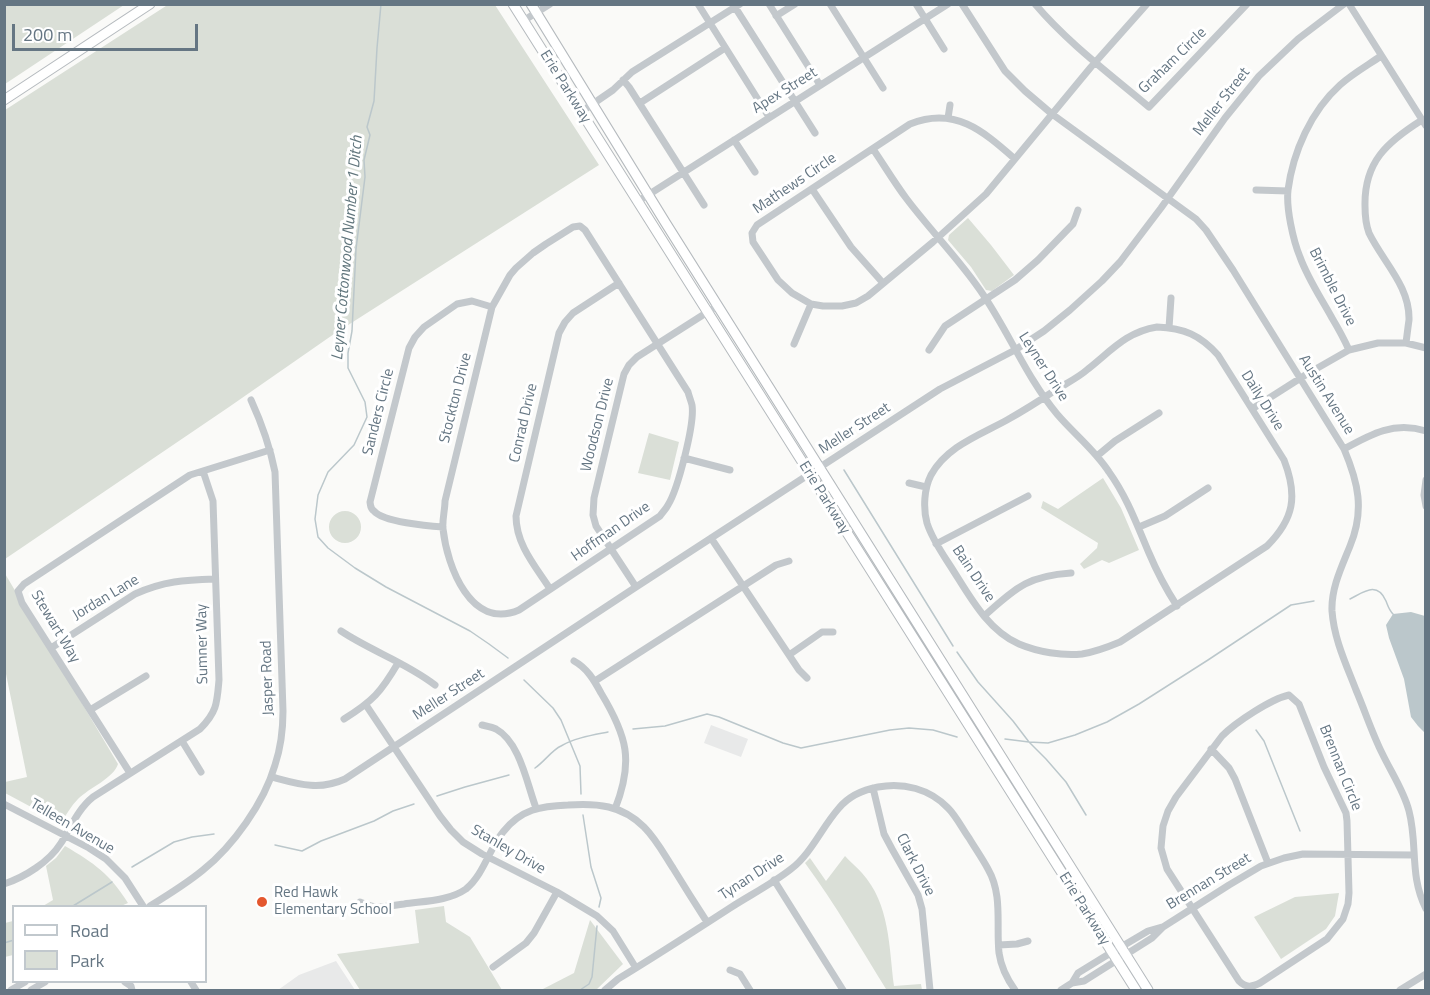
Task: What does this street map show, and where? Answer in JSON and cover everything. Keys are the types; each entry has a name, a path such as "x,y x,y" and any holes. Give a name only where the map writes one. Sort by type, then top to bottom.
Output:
{"main road":[{"path":"4,100 150,4"},
{"name":"Erie Parkway","path":"513,4 1136,990"},
{"name":"Erie Parkway","path":"533,9 819,469 1148,990"}],"street":[{"path":"523,21 533,9 550,4"},
{"path":"698,4 769,117"},
{"path":"769,4 820,85"},
{"path":"776,16 795,4"},
{"path":"830,4 883,88"},
{"path":"916,4 944,50"},
{"name":"Apex Street","path":"637,202 948,4"},
{"name":"Austin Avenue","path":"963,4 1005,71 1025,91 1052,114 1196,219 1206,230 1344,449 1354,471 1359,500 1357,524 1341,567 1334,596 1332,609 1334,622 1341,649 1371,727 1409,809 1413,827 1414,870 1425,909"},
{"name":"Graham Circle","path":"1035,4 1048,20 1149,107 1247,4"},
{"path":"794,344 811,304 832,306 856,303 868,296 986,194 1095,62 1147,4"},
{"name":"Meller Street","path":"272,777 300,785 323,786 335,784 356,773 940,389 1015,350 1044,331 1102,281 1120,262 1225,117 1259,76 1298,39 1344,4"},
{"path":"1349,4 1424,123 1399,135 1386,146 1369,174 1364,192 1368,231 1399,281 1408,308 1406,342"},
{"path":"581,112 614,90 632,72 736,5 814,133"},
{"path":"640,103 725,48"},
{"name":"Brimble Drive","path":"1349,350 1298,255 1293,237 1288,191 1295,158 1316,114 1339,86 1382,56"},
{"path":"623,80 630,87 705,205"},
{"path":"948,118 950,105"},
{"name":"Mathews Circle","path":"811,304 792,293 778,280 753,242 752,232 757,225 910,124 921,120 957,119 979,129 1016,159"},
{"path":"734,140 755,172"},
{"name":"Leyner Drive","path":"873,149 905,198 963,265 1045,397 1109,471 1124,494 1161,580 1177,606"},
{"path":"812,189 851,247 883,284"},
{"path":"1256,190 1288,191"},
{"path":"929,350 945,326 1015,280 1038,261 1073,224 1078,210"},
{"name":"Hoffman Drive","path":"480,608 499,615 512,613 660,516 668,506 673,494 684,458 692,418 692,404 687,392 585,230 580,226"},
{"name":"Stockton Drive","path":"480,608 468,595 452,567 443,527 445,501 492,307 510,275 522,262 573,227 580,226"},
{"name":"Conrad Drive","path":"550,589 521,545 516,516 560,333 565,322 573,313 619,283"},
{"path":"1169,327 1171,298"},
{"name":"Sanders Circle","path":"443,527 420,526 380,516 373,510 370,502 406,358 415,337 424,327 457,304 472,301 492,307"},
{"name":"Woodson Drive","path":"636,587 596,526 593,515 594,498 624,374 637,357 717,306"},
{"name":"Daily Drive","path":"1045,397 1087,370 1117,344 1145,329 1169,327 1183,330 1197,337 1218,355 1284,460 1292,488 1289,513 1285,525 1267,546 1177,606"},
{"path":"1252,409 1349,350 1378,343 1406,342 1425,348"},
{"name":"Bain Drive","path":"1045,397 954,449 942,459 926,487 925,509 930,531 974,604 999,631 1022,645 1056,653 1082,654 1120,642 1177,606"},
{"name":"Jasper Road","path":"151,905 204,869 228,846 245,824 272,777 280,746 283,711 274,472 262,424 251,400"},
{"path":"1097,456 1115,441 1159,412"},
{"path":"1344,449 1376,432 1392,428 1405,427 1425,431"},
{"path":"203,471 270,450"},
{"path":"684,458 730,470"},
{"name":"Sumner Way","path":"4,884 19,878 47,858 58,847 86,803 200,729 210,719 217,703 219,680 213,501 203,471"},
{"name":"Stewart Way","path":"130,773 22,603 18,591 24,584 190,475 203,471"},
{"path":"1425,480 1425,506"},
{"path":"909,483 926,487"},
{"path":"1139,527 1165,516 1208,488"},
{"path":"936,543 1028,496"},
{"path":"711,538 799,670 807,678"},
{"path":"595,681 776,565 789,561"},
{"path":"984,616 1010,593 1030,581 1056,574 1071,573"},
{"name":"Jordan Lane","path":"51,648 135,594 149,588 166,582 215,579"},
{"path":"342,631 424,676 435,685"},
{"path":"789,655 822,632 833,632"},
{"path":"574,661 584,667 595,681 614,713 624,742 625,775 615,809"},
{"path":"344,719 366,705 386,683 398,663"},
{"path":"90,710 146,676"},
{"name":"Brennan Circle","path":"1289,695 1299,704 1324,767 1346,813 1348,854 1349,893 1343,919 1327,939 1254,986 1246,986 1239,981 1167,869 1161,848 1163,826 1176,797 1211,749 1230,728 1279,697 1289,695"},
{"name":"Stanley Drive","path":"366,705 440,816 463,842 589,911 613,931 636,968"},
{"path":"482,726 495,728 512,745 536,808"},
{"path":"182,741 201,772"},
{"path":"1211,749 1229,768 1235,779 1268,863"},
{"name":"Tynan Drive","path":"605,990 618,979 795,866 849,798 859,792 885,785 901,785 928,792 950,809 989,870 995,884 998,902 999,955 1002,968 1015,990"},
{"name":"Clark Drive","path":"873,788 891,849 918,895 922,909 930,990"},
{"name":"Telleen Avenue","path":"4,804 89,848 105,859 125,878 142,905"},
{"path":"360,902 375,907 430,901 452,896 469,887 475,880 502,832 514,820 536,808 546,806 605,805 636,821 652,836 707,922"},
{"name":"Brennan Street","path":"1061,990 1072,984 1078,973 1114,957 1148,931 1163,927 1268,863 1303,854 1413,855"},
{"path":"774,880 843,990"},
{"path":"494,967 534,933 557,892"},
{"path":"999,945 1028,941"},
{"path":"730,970 740,974 750,990"},
{"path":"1400,990 1425,974"}],"shaded area":[{"path":"1411,612 1425,616 1425,733 1411,717 1404,679 1386,625 1393,614"},
{"path":"711,725 748,739 741,757 704,743"},
{"path":"336,961 355,990 278,990 299,975"}],"green space":[{"path":"5,4 124,4 124,5 5,84"},
{"path":"169,4 495,5 599,165 334,334 5,559 5,110"},
{"path":"968,218 1014,275 992,291 986,290 971,267 948,240 949,235"},
{"path":"649,433 679,442 670,480 638,473"},
{"path":"1103,478 1121,508 1139,550 1109,563 1102,560 1084,569 1080,564 1097,548 1098,543 1041,508 1043,501 1058,509"},
{"path":"345,511 356,516 361,527 356,538 345,543 334,538 329,527 334,516"},
{"path":"4,572 118,764 112,774 78,799 61,823 5,793 5,782 27,777 5,669"},
{"path":"65,846 85,858 115,884 128,903 123,905 45,905 53,900 46,866"},
{"path":"845,856 862,873 878,898 887,926 894,986 921,984 922,990 884,990 886,989 847,926 805,863 810,858 826,881"},
{"path":"1339,893 1335,916 1326,929 1281,959 1254,917 1295,897"},
{"path":"444,906 446,922 470,937 502,990 360,990 337,954 419,943 415,910"},
{"path":"590,920 623,964 596,990 541,990 574,973"},
{"path":"12,921 12,955 5,957 5,923"}],"waterway":[{"name":"Leyner Cottonwood Number 1 Ditch","path":"381,4 374,101 367,127 370,135 364,160 365,177 356,249 352,331 348,353 348,368 365,402 367,417 354,445 328,472 318,495 315,519 318,537 328,548 355,568 470,631 508,658"},
{"path":"844,470 953,646"},
{"path":"1350,599 1365,591 1379,591 1393,614"},
{"path":"957,652 978,682 1029,742 1048,743 1107,722 1139,704 1291,605 1314,601"},
{"name":"Leyner Cottonwood Number 1 Ditch","path":"524,680 553,708 561,720 580,766 581,794"},
{"path":"633,729 665,726 707,714 801,748 909,728 933,730 957,737"},
{"path":"1256,730 1264,741 1300,831"},
{"name":"Leyner Cottonwood Number 1 Ditch","path":"535,768 554,750 566,743 608,732"},
{"path":"1005,739 1029,742 1066,782 1086,815"},
{"path":"437,796 509,775"},
{"path":"275,845 302,851 321,841 414,804"},
{"name":"Leyner Cottonwood Number 1 Ditch","path":"583,815 591,867 601,898 599,907"},
{"path":"132,867 174,842 214,834"},
{"path":"75,905 112,882"},
{"name":"Leyner Cottonwood Number 1 Ditch","path":"580,990 589,984 592,977 597,926"},
{"path":"4,943 12,941"}],"place":[{"name":"Red Hawk Elementary School","path":"262,902"}]}
